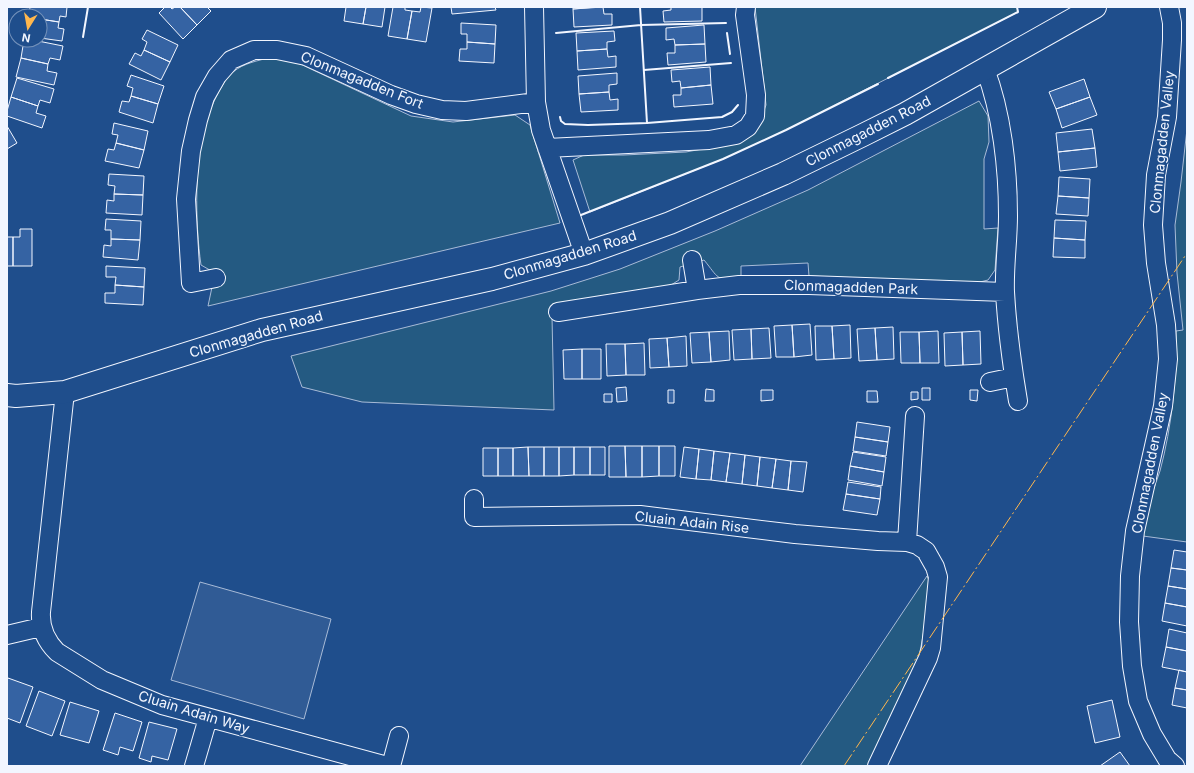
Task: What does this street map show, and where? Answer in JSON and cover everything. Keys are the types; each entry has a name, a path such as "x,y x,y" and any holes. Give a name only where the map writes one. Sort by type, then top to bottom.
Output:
{"street":[{"path":"534,7 536,102 541,130 584,254"},
{"path":"547,148 709,140 736,135 748,127 755,116 756,95 745,15 746,7"},
{"name":"Clonmagadden Road","path":"7,395 16,396 65,392 262,330 492,279 584,254 670,223 783,174 905,114 1094,7"},
{"name":"Clonmagadden Valley","path":"1169,7 1172,23 1172,40 1167,117 1156,175 1153,225 1156,263 1166,325 1168,359 1163,406 1135,531 1130,576 1129,622 1132,666 1138,701 1152,734 1167,759 1175,766"},
{"name":"Clonmagadden Fort","path":"216,278 191,283 186,199 191,151 205,97 216,76 231,60 254,50 277,50 306,56 391,95 416,104 442,110 466,111 536,102"},
{"path":"985,69 992,88 996,107 1003,146 1007,184 1008,216 1005,260 1005,292 1018,401"},
{"path":"692,260 697,290"},
{"name":"Clonmagadden Park","path":"558,312 697,290 739,285 809,285 1005,292"},
{"path":"990,382 1014,377"},
{"name":"Cluain Adain Way","path":"65,392 41,612 41,627 50,644 57,652 102,680 162,705 387,766"},
{"path":"907,542 915,416"},
{"name":"Cluain Adain Rise","path":"474,499 474,516 640,515 795,534 907,542 917,545 926,551 936,567 938,577 931,648 928,658 877,766"},
{"path":"7,635 41,627"},
{"path":"194,766 208,718"},
{"path":"391,766 399,736"}],"shaded area":[{"path":"755,7 1017,7 1018,12 786,130 723,159 590,212 573,160 584,155 686,152 734,143 757,129 766,105"},
{"path":"272,57 296,62 411,116 453,122 515,115 530,125 560,223 208,306 215,273 201,265 197,210 200,151 207,117 216,97 230,74 246,64"},
{"path":"979,101 988,116 989,142 984,159 984,229 998,228 995,270 988,280 976,283 809,276 808,263 741,266 741,278 726,279 718,277 704,260 680,267 679,280 671,285 610,298 552,317 554,410 362,402 302,387 291,356 551,291 620,269 715,231 808,190"},
{"path":"1187,129 1187,542 1143,536 1150,502 1160,471 1171,419 1175,384 1176,331 1183,330 1177,273 1175,225"},
{"path":"927,576 932,587 917,668 870,766 800,766"},
{"path":"200,582 331,619 304,719 171,680"}],"building":[{"path":"67,7 66,17 60,16 59,22 48,20 48,8 30,8"},
{"path":"165,7 170,7 172,9 175,7 180,7 197,25 183,39 159,13"},
{"path":"180,7 207,7 211,11 197,25"},
{"path":"346,7 366,7 363,24 344,21"},
{"path":"366,7 385,7 382,27 363,24"},
{"path":"393,7 405,7 405,10 412,11 407,39 388,36"},
{"path":"421,7 432,8 426,42 407,39 412,11 420,12"},
{"path":"451,7 495,7 496,10 452,14"},
{"path":"573,7 597,7 573,9"},
{"path":"603,7 604,14 612,14 612,25 574,27 573,9"},
{"path":"671,7 702,7 702,21 664,22 663,11 671,10"},
{"path":"48,20 59,22 58,28 64,29 62,41 48,39"},
{"path":"461,23 496,25 495,44 467,42 467,34 461,34"},
{"path":"704,25 705,44 675,45 674,39 666,40 666,28"},
{"path":"147,30 178,45 170,62 144,50 147,42 142,39"},
{"path":"614,31 615,41 607,42 607,49 577,51 576,33"},
{"path":"467,42 495,44 494,63 459,61 460,49 467,49"},
{"path":"48,43 63,46 60,60 50,58 48,64 21,58 23,48 48,48"},
{"path":"705,44 706,62 668,65 667,53 675,53 675,45"},
{"path":"607,49 608,57 616,56 616,67 578,70 577,51"},
{"path":"144,50 170,62 161,80 129,64 135,53 141,56"},
{"path":"21,58 48,64 47,71 57,73 54,85 16,77"},
{"path":"710,67 711,85 681,88 680,81 672,82 671,70"},
{"path":"617,73 617,84 609,85 609,92 579,94 578,76"},
{"path":"131,75 164,86 158,104 131,96 133,88 127,86"},
{"path":"17,78 54,89 50,103 40,100 38,106 11,97"},
{"path":"1084,79 1090,97 1056,109 1049,92"},
{"path":"711,85 713,104 674,107 673,95 681,95 681,88"},
{"path":"609,92 610,100 618,99 618,110 581,112 579,94"},
{"path":"131,96 158,104 153,123 119,112 122,101 129,102"},
{"path":"11,97 38,106 36,113 46,116 42,128 7,116"},
{"path":"1090,97 1097,115 1062,128 1056,109"},
{"path":"114,123 148,131 144,150 116,143 118,135 112,134"},
{"path":"7,126 17,143 7,149"},
{"path":"1092,129 1095,148 1058,152 1056,133"},
{"path":"116,143 144,150 139,168 105,161 108,149 114,150"},
{"path":"1095,148 1097,167 1060,171 1058,152"},
{"path":"109,174 144,176 143,195 114,194 115,186 108,185"},
{"path":"1059,177 1090,179 1089,198 1058,196"},
{"path":"114,194 143,195 142,215 106,213 107,200 114,201"},
{"path":"1058,196 1089,198 1088,216 1056,214"},
{"path":"106,219 141,221 140,240 111,239 111,230 105,230"},
{"path":"1055,220 1086,221 1085,240 1054,238"},
{"path":"20,229 32,229 32,266 13,266 13,237 20,237"},
{"path":"7,237 13,237 13,266 7,266"},
{"path":"1054,238 1085,240 1085,258 1053,257"},
{"path":"111,239 140,240 138,260 103,257 104,245 111,246"},
{"path":"106,266 145,268 144,287 115,285 116,277 106,277"},
{"path":"115,285 144,287 143,305 105,303 105,293 115,293"},
{"path":"810,324 812,355 794,357 792,325"},
{"path":"792,325 794,357 776,357 774,326"},
{"path":"850,325 851,358 834,359 832,326"},
{"path":"815,326 832,326 834,359 816,360"},
{"path":"893,327 894,359 877,360 875,328"},
{"path":"769,328 771,358 752,359 751,329"},
{"path":"875,328 877,360 859,361 857,329"},
{"path":"751,329 752,359 734,360 732,330"},
{"path":"729,331 730,360 711,362 709,332"},
{"path":"938,331 939,363 920,363 919,332"},
{"path":"980,331 981,364 963,365 962,332"},
{"path":"709,332 711,362 692,363 690,333"},
{"path":"900,332 919,332 920,363 901,363"},
{"path":"962,332 963,365 945,366 944,333"},
{"path":"686,336 687,366 669,367 667,338"},
{"path":"667,338 669,367 650,368 649,339"},
{"path":"644,343 645,375 626,375 625,344"},
{"path":"606,344 625,344 626,375 607,376"},
{"path":"582,349 582,379 564,379 563,350"},
{"path":"582,349 601,349 601,379 582,379"},
{"path":"626,387 627,401 617,402 616,388"},
{"path":"922,388 930,388 930,400 922,400"},
{"path":"706,389 714,390 714,401 705,401"},
{"path":"668,390 674,390 674,403 668,403"},
{"path":"761,390 773,390 773,400 761,401"},
{"path":"970,390 978,390 977,401 970,400"},
{"path":"867,391 877,391 878,402 867,402"},
{"path":"911,392 918,392 918,399 911,400"},
{"path":"604,394 612,394 612,402 604,402"},
{"path":"857,422 890,427 888,442 855,437"},
{"path":"855,437 888,442 886,456 853,451"},
{"path":"609,446 625,446 626,477 609,477"},
{"path":"625,446 642,446 642,477 626,477"},
{"path":"642,446 659,446 659,476 642,477"},
{"path":"659,446 675,446 675,476 659,476"},
{"path":"528,447 544,447 544,476 529,476"},
{"path":"528,447 529,476 513,476 513,448"},
{"path":"544,447 559,447 559,476 544,476"},
{"path":"559,447 574,447 574,475 559,476"},
{"path":"574,447 590,447 590,475 574,475"},
{"path":"590,447 605,447 605,475 590,475"},
{"path":"684,447 699,449 696,479 680,477"},
{"path":"483,448 498,448 498,476 483,476"},
{"path":"498,448 513,448 513,476 498,476"},
{"path":"699,449 714,451 711,480 696,479"},
{"path":"714,451 730,453 726,482 711,480"},
{"path":"853,452 886,457 884,472 850,466"},
{"path":"730,453 745,455 742,484 726,482"},
{"path":"745,455 760,457 757,486 742,484"},
{"path":"760,457 776,459 772,488 757,486"},
{"path":"776,459 791,461 788,490 772,488"},
{"path":"791,461 807,462 803,492 788,490"},
{"path":"850,466 884,472 882,486 848,480"},
{"path":"848,482 881,487 880,499 846,494"},
{"path":"846,494 880,499 877,515 843,510"},
{"path":"1174,550 1187,552 1187,570 1171,568"},
{"path":"1171,568 1187,570 1187,589 1168,586"},
{"path":"1168,586 1187,589 1187,607 1165,603"},
{"path":"1165,603 1187,607 1187,626 1162,621"},
{"path":"1169,629 1187,633 1187,651 1166,647"},
{"path":"1166,647 1187,651 1187,672 1162,667"},
{"path":"1179,670 1187,672 1187,690 1175,688"},
{"path":"8,678 33,687 20,723 7,718"},
{"path":"1175,688 1187,690 1187,708 1172,705"},
{"path":"39,691 65,701 52,736 26,726"},
{"path":"1112,700 1120,737 1095,743 1087,706"},
{"path":"70,702 99,711 89,743 60,735"},
{"path":"115,713 142,722 133,751 120,747 118,755 103,750"},
{"path":"149,722 177,729 168,760 152,756 151,762 139,758"},
{"path":"1120,752 1130,766 1100,766"}],"wall":[{"path":"83,37 88,7"},
{"path":"640,7 647,123"},
{"path":"888,78 1018,12 1017,7"},
{"path":"556,33 641,25 726,23"},
{"path":"727,33 730,54"},
{"path":"644,70 731,63"},
{"path":"581,215 723,159 786,130 878,84"},
{"path":"560,117 561,121 565,124 588,125 647,123 722,117 732,112 738,105"}],"power":[{"path":"844,766 1187,253"}]}
